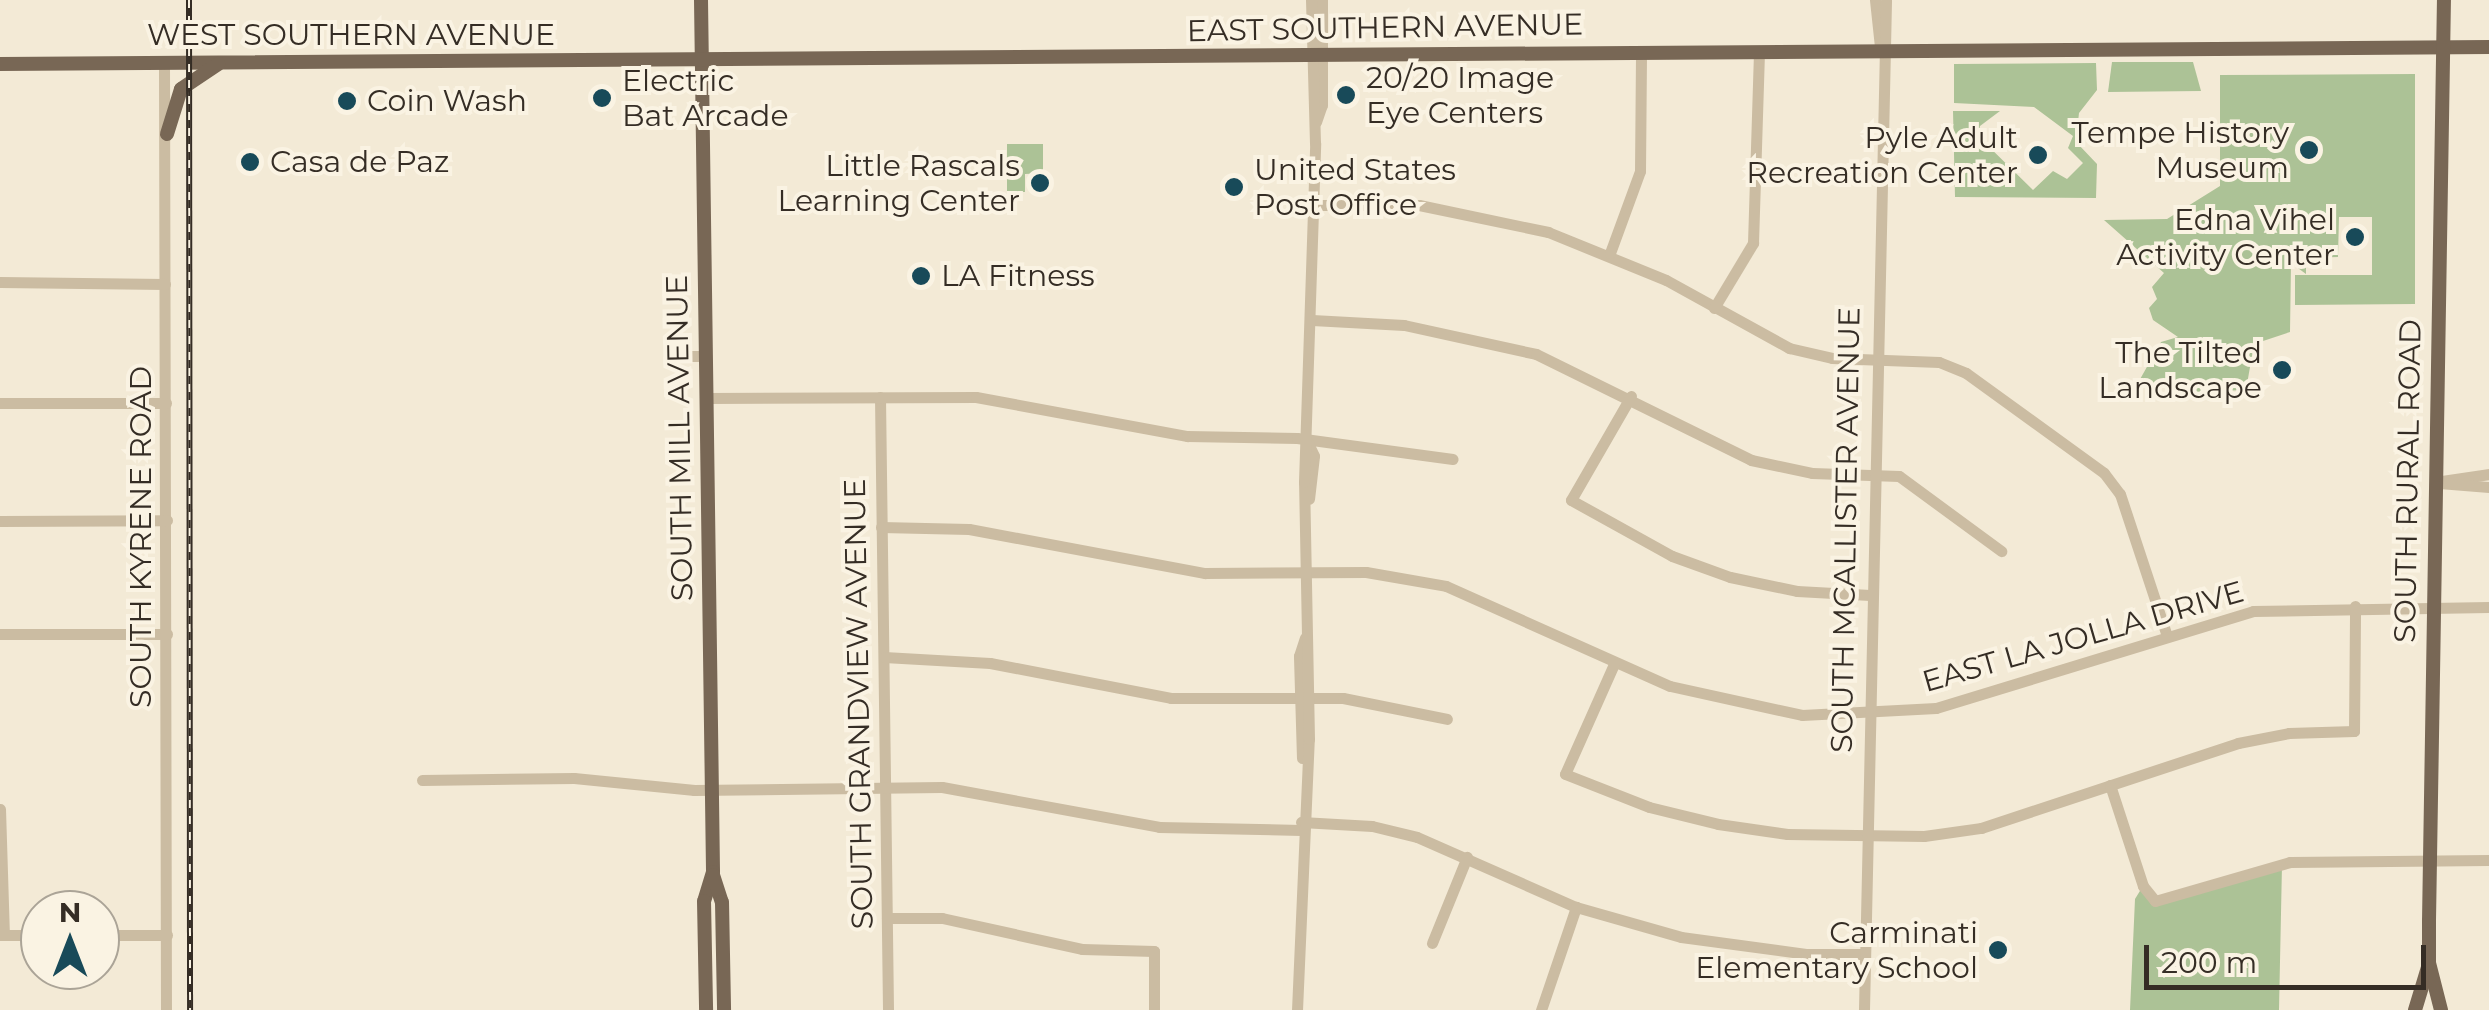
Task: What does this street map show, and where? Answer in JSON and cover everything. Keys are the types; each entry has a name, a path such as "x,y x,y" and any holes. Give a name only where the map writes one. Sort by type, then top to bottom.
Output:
{"main road":[{"name":"SOUTH MILL AVENUE","path":"701,0 713,875 722,902 724,1010"},
{"name":"SOUTH RURAL ROAD","path":"2440,1010 2429,963 2444,0"},
{"name":"EAST SOUTHERN AVENUE","path":"702,61 2489,47"},
{"name":"WEST SOUTHERN AVENUE","path":"0,64 702,61"},
{"path":"167,134 181,89 218,63"},
{"name":"SOUTH MILL AVENUE","path":"706,1010 704,902 713,875"},
{"name":"SOUTH RURAL ROAD","path":"2415,1010 2429,963"}],"street":[{"path":"1311,0 1317,56"},
{"path":"1297,1010 1308,504 1314,456 1308,443 1317,56 1322,0"},
{"name":"SOUTH MCALLISTER AVENUE","path":"1875,0 1881,51"},
{"name":"SOUTH MCALLISTER AVENUE","path":"1864,1010 1871,476 1881,51 1886,0"},
{"path":"1714,308 1753,243 1760,52"},
{"path":"1610,253 1640,171 1641,54"},
{"name":"SOUTH KYRENE ROAD","path":"164,63 166,1010"},
{"path":"1314,206 1419,205 1548,232 1610,253 1789,348 1939,362 1966,373 2104,473 2120,494 2166,632"},
{"path":"0,282 165,284"},
{"path":"1312,320 1404,325 1480,338 1536,354 1631,396 1698,437 1750,460 1812,473 1899,476 2001,552"},
{"path":"677,356 706,356"},
{"path":"1631,396 1571,500 1672,556 1730,577 1797,591 1870,596"},
{"name":"SOUTH GRANDVIEW AVENUE","path":"880,397 888,1010"},
{"path":"707,398 996,399 1160,432 1453,459"},
{"path":"0,404 166,404"},
{"path":"2435,482 2489,474"},
{"path":"2435,482 2489,487"},
{"path":"0,521 167,520"},
{"name":"EAST LA JOLLA DRIVE","path":"881,527 970,529 1205,573 1366,572 1446,586 1508,609 1614,664 1734,703 1802,715 1868,716 1936,708 2166,632 2253,611 2355,606 2489,607"},
{"path":"1614,664 1564,774 1649,807 1718,824 1865,836 1980,828 2238,743 2289,732 2354,731 2355,606"},
{"path":"0,634 167,634"},
{"path":"884,657 990,663 1146,695 1373,703 1447,720"},
{"path":"422,780 574,778 712,789 958,789 1158,827 1301,826 1396,831 1467,857 1576,907 1681,938 1806,954 1864,954"},
{"path":"2110,786 2143,886 2155,902 2290,862 2489,860"},
{"path":"2,810 2,935"},
{"path":"1432,943 1467,857"},
{"path":"1542,1010 1576,907"},
{"path":"887,918 942,918 1082,949 1154,951 1154,1010"},
{"path":"120,935 167,935"}],"green space":[{"path":"2112,62 2193,62 2201,91 2108,92"},
{"path":"2096,63 2097,90 2079,113 2077,131 2078,144 2097,164 2096,198 1955,197 1953,111 2000,111 1980,126 1978,136 2033,190 2053,171 2067,179 2083,163 2068,148 2073,136 2034,107 1954,103 1954,64"},
{"path":"2415,74 2415,304 2295,305 2295,275 2372,275 2372,217 2339,217 2338,257 2306,258 2306,274 2291,263 2290,332 2254,344 2246,390 2188,392 2139,381 2161,342 2178,337 2153,320 2149,308 2157,299 2152,287 2164,273 2104,220 2167,219 2220,186 2220,75"},
{"path":"1007,144 1043,144 1043,173 1025,174 1025,192 1007,192"},
{"path":"2282,865 2279,1010 2130,1010 2135,899 2143,886 2156,901"}],"railway":[{"path":"189,0 190,1010"}],"place":[{"name":"20/20 Image Eye Centers","path":"1346,95"},
{"name":"Electric Bat Arcade","path":"602,98"},
{"name":"Coin Wash","path":"347,101"},
{"name":"Tempe History Museum","path":"2309,150"},
{"name":"Pyle Adult Recreation Center","path":"2038,155"},
{"name":"Casa de Paz","path":"250,162"},
{"name":"Little Rascals Learning Center","path":"1040,183"},
{"name":"United States Post Office","path":"1234,187"},
{"name":"Edna Vihel Activity Center","path":"2355,237"},
{"name":"LA Fitness","path":"921,276"},
{"name":"The Tilted Landscape","path":"2282,370"},
{"name":"Carminati Elementary School","path":"1998,950"}]}
